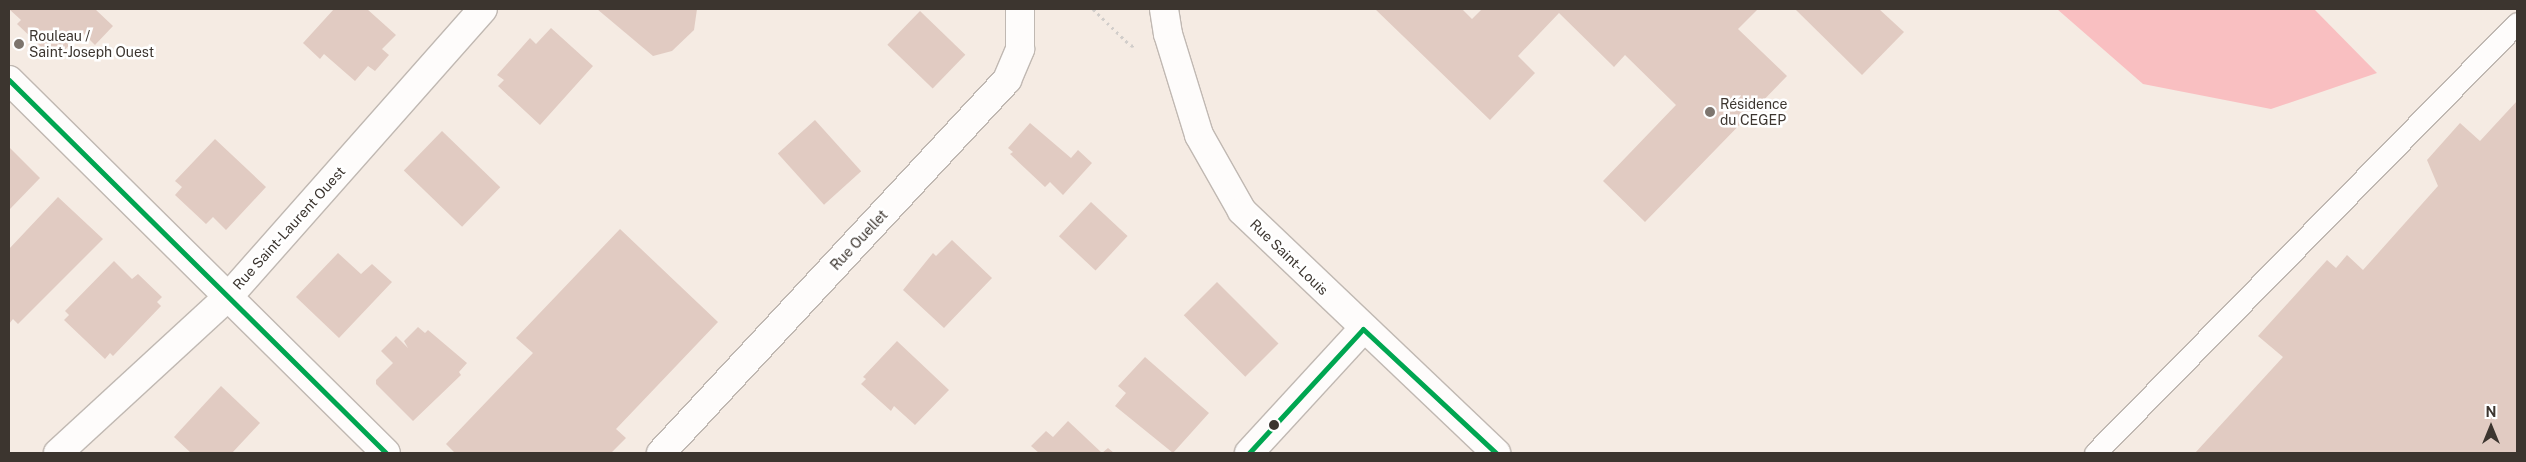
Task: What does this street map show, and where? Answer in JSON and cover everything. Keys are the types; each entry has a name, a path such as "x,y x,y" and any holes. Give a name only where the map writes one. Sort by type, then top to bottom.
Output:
{"street":[{"name":"Rue Saint-Laurent Ouest","path":"58,453 229,296 484,9"},
{"name":"Rue Ouellet","path":"661,453 1007,80 1020,50 1020,9"},
{"name":"Rue Saint-Louis","path":"1166,21 1198,135 1242,211 1363,329 1496,453"},
{"path":"9,80 386,453"},
{"path":"1249,453 1363,329"}],"lane":[{"path":"2095,453 2517,23"}],"path":[{"path":"1094,9 1130,46 1166,21"}],"shaded area":[{"path":"2057,9 2314,9 2377,73 2271,109 2143,84"}],"building":[{"path":"9,9 95,9 113,26 95,45 82,32 55,60 17,24 21,20"},
{"path":"334,9 367,9 396,35 382,49 389,55 375,71 368,66 355,81 324,54 320,59 303,43"},
{"path":"597,9 697,9 694,30 672,51 653,56"},
{"name":"Résidence du CEGEP","path":"1375,9 1462,9 1472,19 1482,9 1758,9 1738,29 1787,76 1645,222 1603,181 1676,105 1625,55 1614,67 1559,13 1518,56 1535,73 1490,120"},
{"path":"1795,9 1879,9 1904,32 1862,75"},
{"path":"920,11 965,55 933,89 887,45"},
{"path":"551,28 593,66 540,125 498,86 504,80 497,75 530,38 536,44"},
{"path":"2517,101 2517,453 2195,453 2283,357 2258,336 2327,260 2336,268 2347,255 2363,270 2438,186 2427,160 2460,123 2480,141"},
{"path":"815,120 861,171 824,205 778,153"},
{"path":"1030,123 1071,158 1078,150 1092,163 1063,195 1050,182 1045,187 1010,154 1013,152 1008,148"},
{"path":"442,131 500,187 462,227 404,171"},
{"path":"215,139 266,187 226,230 213,217 206,224 175,195 182,187 175,181"},
{"path":"9,147 40,178 9,210"},
{"path":"58,197 103,239 18,324 13,319 9,324 9,249"},
{"path":"1091,202 1128,236 1096,270 1059,236"},
{"path":"620,229 718,322 616,429 626,438 611,453 455,453 446,444 533,353 516,338"},
{"path":"952,240 992,278 944,328 903,290 933,253 936,256"},
{"path":"338,253 361,274 372,264 392,282 339,338 296,297"},
{"path":"114,261 132,279 138,274 162,297 157,302 161,306 113,356 110,353 105,359 64,320 69,315 65,311"},
{"path":"1217,282 1279,344 1245,377 1184,315"},
{"path":"418,327 425,333 428,330 467,363 459,372 461,375 413,421 376,384 376,380 393,363 381,351 396,336 408,348 404,341"},
{"path":"897,341 949,390 915,425 894,406 891,411 861,384 866,379 863,377"},
{"path":"1145,357 1209,413 1173,453 1115,406 1126,393 1118,386"},
{"path":"221,386 260,423 232,453 191,453 174,437"},
{"path":"1068,421 1102,453 1039,453 1031,446 1046,431 1053,437"},
{"path":"1108,448 1114,453 1102,453"}],"transit line":[{"path":"9,80 386,453"},
{"path":"1249,453 1363,329 1496,453"}],"place":[{"name":"Rouleau / Saint-Joseph Ouest","path":"19,44"},
{"name":"Résidence du CEGEP","path":"1710,112"}]}
